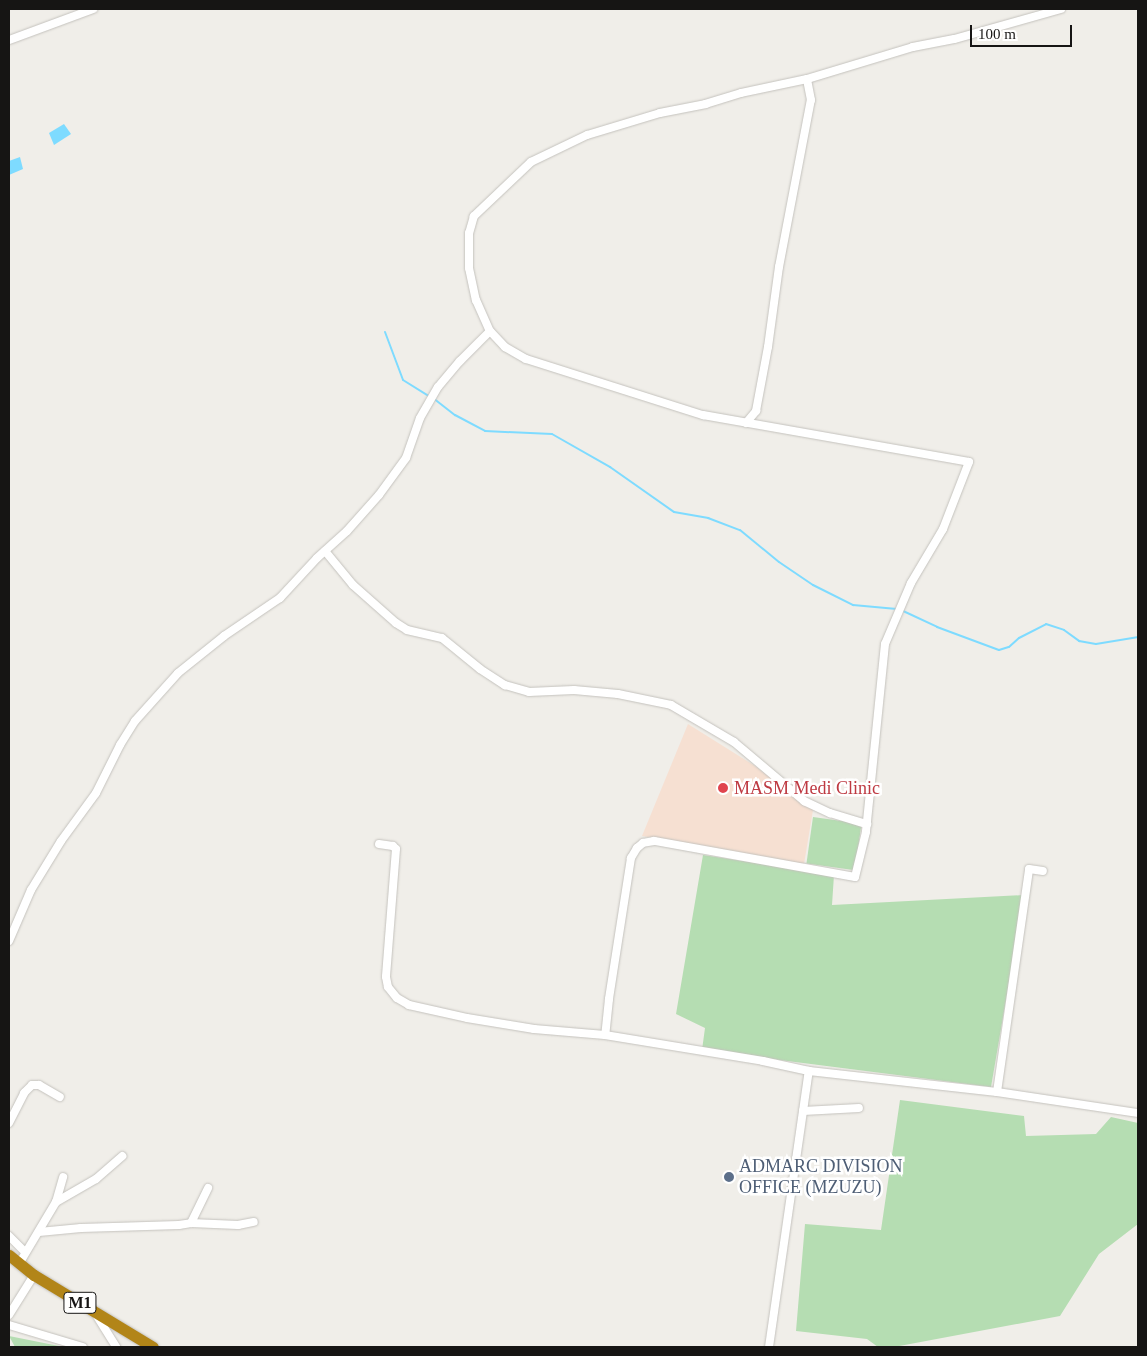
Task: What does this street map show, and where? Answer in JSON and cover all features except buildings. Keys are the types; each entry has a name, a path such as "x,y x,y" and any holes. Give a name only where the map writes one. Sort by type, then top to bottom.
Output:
{"highway":[{"name":"M1","path":"9,1255 34,1275 153,1347"}],"street":[{"path":"9,40 93,9"},
{"path":"605,1035 631,858 640,845 654,841 855,876 866,824 885,644 911,583 943,529 969,462 746,423 674,408 526,359 506,347 490,331 476,300 470,276 468,253 470,225 474,216 526,166 537,158 601,130 664,112 706,104 741,93 807,79 913,47 954,39 1061,9"},
{"path":"746,423 756,411 767,356 779,267 811,100 807,79"},
{"path":"9,941 35,884 61,841 96,793 120,745 135,721 178,673 224,636 280,598 347,531 398,471 406,458 420,418 453,368 490,331"},
{"path":"325,551 353,585 396,623 407,630 442,638 480,669 505,685 529,692 574,690 618,694 671,704 734,742 804,801 830,813 866,824"},
{"path":"378,844 393,846 396,849 386,976 388,987 397,998 409,1004 466,1018 534,1029 605,1035 763,1061 809,1071 997,1092 1138,1112"},
{"path":"997,1092 1029,869 1043,871"},
{"path":"769,1347 809,1071"},
{"path":"9,1123 24,1093 32,1085 39,1085 60,1097"},
{"path":"803,1111 860,1108"},
{"path":"56,1202 96,1179 122,1156"},
{"path":"19,1264 56,1202 63,1177"},
{"path":"191,1223 208,1188"},
{"path":"39,1232 81,1228 254,1222"},
{"path":"9,1236 26,1252"},
{"path":"9,1315 34,1275"},
{"path":"94,1312 116,1347"},
{"path":"9,1325 83,1347"}],"shaded area":[{"name":"MASM Medi Clinic","path":"688,724 755,766 813,810 804,864 642,836"}],"green space":[{"path":"813,817 862,824 855,870 806,864"},
{"path":"703,855 834,875 832,905 1024,895 991,1087 702,1050 705,1028 676,1014"},
{"path":"900,1100 1024,1116 1026,1136 1096,1134 1111,1117 1138,1123 1138,1224 1099,1254 1060,1316 894,1347 878,1347 867,1339 796,1331 805,1224 881,1230"},
{"path":"9,1336 64,1347 15,1347"}],"water":[{"path":"64,124 71,134 54,145 49,133"},
{"path":"20,157 23,169 9,175 9,161"}],"waterway":[{"path":"385,332 403,380 429,396"},
{"path":"433,398 455,415 485,431 552,434 610,467 674,512 708,518 740,530 779,562 813,585 853,605 897,609"},
{"path":"901,610 937,627 999,650 1009,647 1019,638 1046,624 1064,630 1079,641 1096,644 1138,637"}],"place":[{"name":"MASM Medi Clinic","path":"723,788"},
{"name":"ADMARC DIVISION OFFICE (MZUZU)","path":"729,1177"}]}
